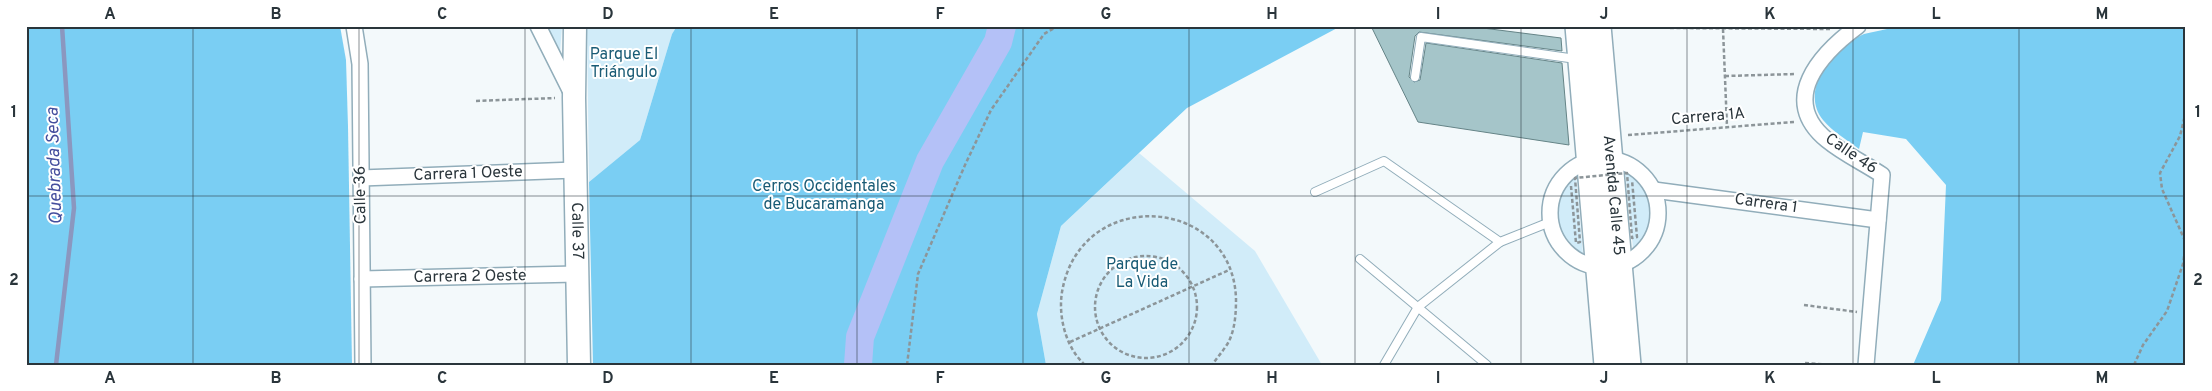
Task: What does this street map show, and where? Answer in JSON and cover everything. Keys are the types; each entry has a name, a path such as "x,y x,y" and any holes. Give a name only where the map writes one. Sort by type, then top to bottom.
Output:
{"main road":[{"name":"Avenida Calle 45","path":"1578,26 1580,60 1602,152"},
{"name":"Avenida Calle 45","path":"1598,26 1602,152 1609,267 1607,365"},
{"name":"Avenida Calle 45","path":"1609,267 1628,365"}],"street":[{"name":"Calle 36","path":"354,26 360,64 363,365"},
{"name":"Calle 37","path":"538,26 574,98"},
{"name":"Calle 37","path":"575,26 574,98 579,365"},
{"name":"Calle 46","path":"1856,28 1833,48 1811,73 1806,85 1804,101 1806,112 1815,128 1827,140 1882,175 1866,365"},
{"path":"1602,152 1634,168 1646,177 1654,190 1658,210 1656,230 1650,243 1641,254 1609,267 1587,266 1574,259 1563,249 1554,236 1550,222 1550,208 1558,184 1578,166 1602,152"},
{"name":"Carrera 1 Oeste","path":"361,178 575,170"},
{"name":"Carrera 1","path":"1654,190 1878,220"},
{"name":"Carrera 2 Oeste","path":"362,279 577,274"}],"lane":[{"path":"1415,78 1420,37 1580,60"},
{"path":"1315,192 1384,161 1500,242"},
{"path":"1384,365 1418,307 1500,242 1550,222"},
{"path":"1360,259 1487,365"}],"path":[{"path":"907,365 918,274 965,165 991,110 1044,34 1058,26"},
{"path":"1670,28 1856,28"},
{"path":"1723,29 1727,127"},
{"path":"1725,76 1811,73"},
{"path":"476,101 574,98"},
{"path":"2134,365 2143,344 2167,311 2183,264 2186,243 2162,189 2160,173 2180,136 2186,111"},
{"name":"Carrera 1A","path":"1602,152 1727,127 1811,120"},
{"path":"1571,186 1576,243 1580,242 1575,178 1626,173 1632,238 1637,238 1632,180"},
{"path":"1085,365 1065,334 1060,304 1065,275 1079,248 1102,228 1130,217 1158,215 1185,222 1209,238 1226,260 1236,287 1236,315 1228,342 1212,365"},
{"path":"1136,256 1152,256 1168,260 1182,269 1193,286 1197,298 1197,315 1191,332 1180,345 1165,354 1148,358 1131,356 1116,348 1104,336 1097,320 1095,303 1099,287 1108,273 1120,262 1136,256"},
{"path":"1070,342 1229,270"},
{"path":"1804,306 1870,314"},
{"path":"1805,363 1830,365"}],"green space":[{"path":"26,26 340,26 346,60 352,365 26,365"},
{"path":"546,26 562,26 560,53"},
{"name":"Parque El Triángulo","path":"587,26 677,26 672,34 640,140 589,182"},
{"name":"Cerros Occidentales de Bucaramanga","path":"677,26 1341,26 1187,108 1061,226 1037,314 1046,365 593,365 589,182 640,140 672,34"},
{"path":"1888,26 2186,26 2186,365 1913,365 1941,300 1946,185 1906,139 1863,132 1859,149 1835,132 1823,120 1816,108 1815,95 1817,82 1823,70 1842,48 1864,34 1887,29"},
{"name":"Parque de La Vida","path":"1139,153 1255,251 1322,365 1046,365 1037,314 1061,226"},
{"path":"1625,169 1635,176 1643,186 1651,207 1651,219 1648,230 1642,240 1633,248"},
{"path":"1576,175 1583,254 1565,236 1556,216 1556,205 1559,195"}],"building":[{"path":"1371,26 1467,26 1561,38 1562,51 1419,32 1415,36 1409,77 1414,82 1420,80 1426,43 1562,63 1569,145 1418,122"}],"waterway":[{"name":"Quebrada Seca","path":"56,365 74,208 62,26"},
{"path":"858,365 860,337 930,161 998,42 1002,26"}]}
